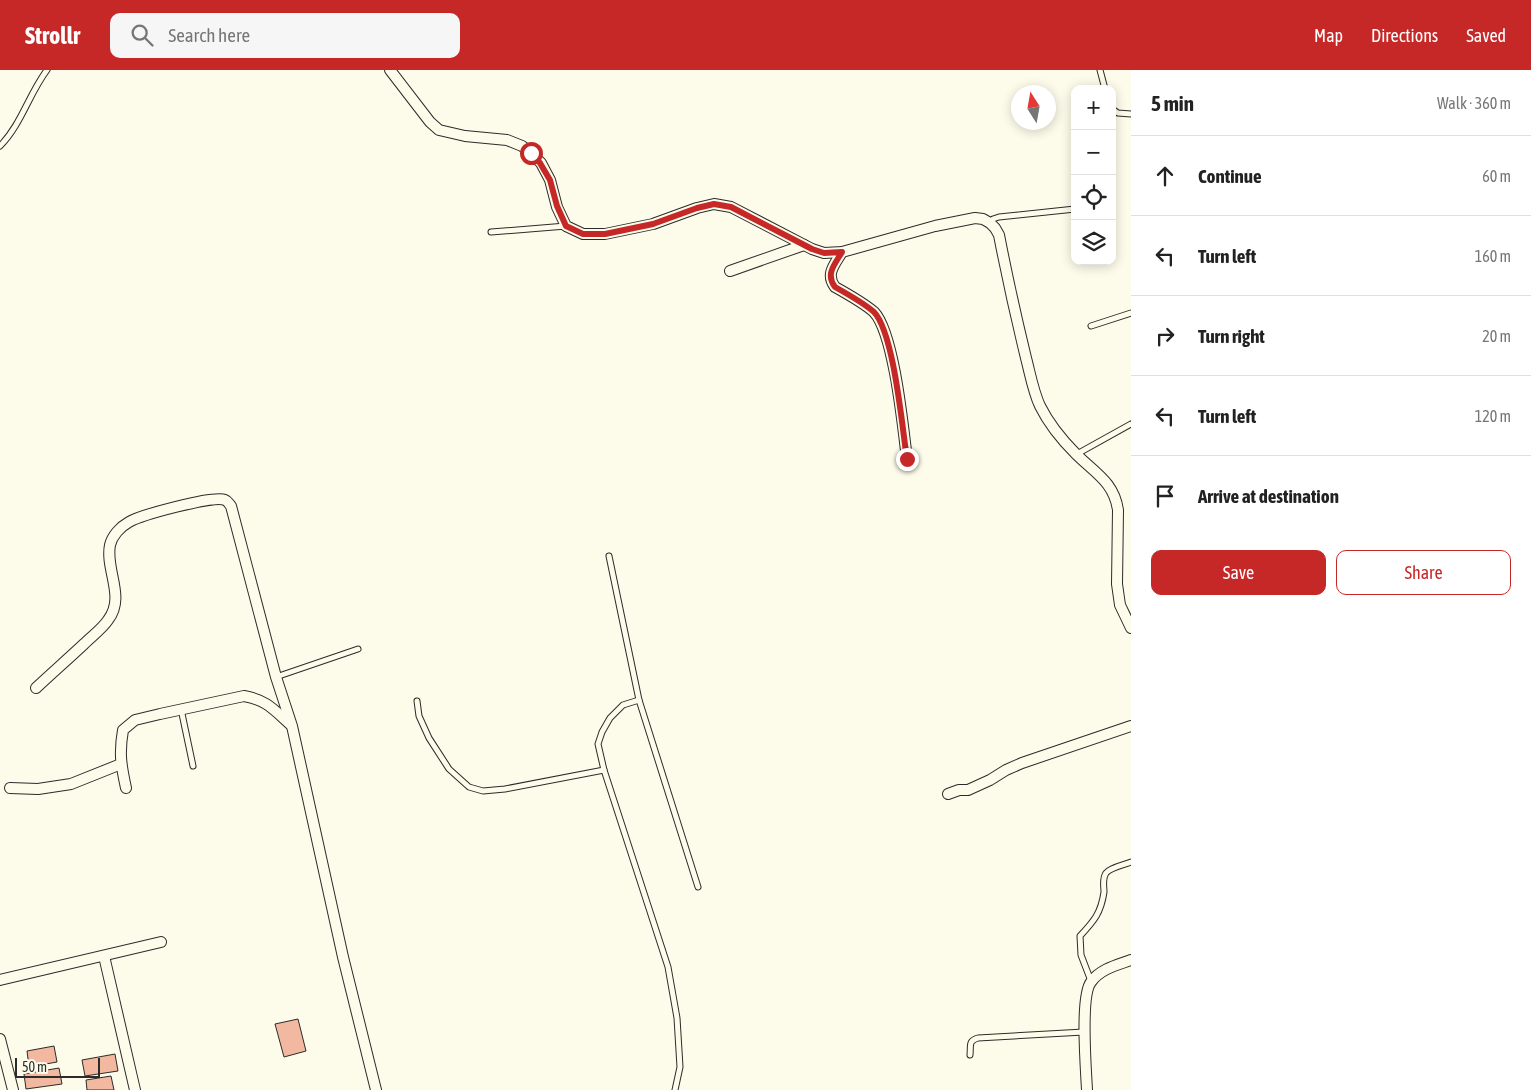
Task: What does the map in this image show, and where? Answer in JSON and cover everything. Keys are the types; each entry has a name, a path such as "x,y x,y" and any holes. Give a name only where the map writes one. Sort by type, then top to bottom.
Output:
{"street":[{"path":"390,70 438,130 465,136 507,140 522,146 531,153 540,163 550,180 557,206 566,226 583,234 605,234 653,224 714,204 731,207 804,245 824,253 842,252 868,243 975,218 983,219 990,223 998,235 1018,326 1039,404 1048,420 1076,454 1107,482 1117,500 1117,584 1120,605 1131,628"},
{"path":"730,271 804,245"},
{"path":"842,252 830,272 830,281 835,287 874,312 884,330 892,360 907,459"},
{"path":"36,688 97,631 108,620 114,610 116,600 110,544 119,530 128,522 139,517 204,501 214,499 225,500 231,506 276,677 292,726 345,966 376,1090"},
{"path":"126,788 120,747 123,730 135,720 244,696 257,699 269,705 292,726"},
{"path":"948,794 959,790 968,790 983,784 1022,763 1131,726"},
{"path":"10,788 38,789 71,784 121,764"},
{"path":"0,980 161,942"},
{"path":"104,956 135,1090"},
{"path":"1087,1090 1085,1032 1087,987 1091,981 1105,970 1131,960"},
{"path":"0,1039 13,1090"}],"lane":[{"path":"0,146 10,133 47,70"},
{"path":"1100,70 1104,85"},
{"path":"1116,112 1131,114"},
{"path":"990,223 999,216 1071,209"},
{"path":"491,232 566,226"},
{"path":"1091,326 1131,313"},
{"path":"1076,454 1131,424"},
{"path":"609,556 639,700 698,887"},
{"path":"276,677 358,648"},
{"path":"639,700 623,705 610,718 598,744 604,770 668,967 677,1018 680,1067 675,1090"},
{"path":"417,701 419,716 429,738 449,769 468,787 483,791 505,789 604,770"},
{"path":"181,710 193,766"},
{"path":"1091,981 1081,954 1080,936 1097,916 1104,892 1103,879 1106,873 1110,869 1131,862"},
{"path":"970,1055 970,1043 978,1038 1085,1032"}],"building":[{"path":"298,1019 306,1051 284,1057 275,1024"},
{"path":"54,1046 57,1062 29,1067 27,1051"},
{"path":"115,1054 118,1071 85,1076 82,1060"},
{"path":"59,1068 62,1084 26,1089 24,1074"},
{"path":"111,1076 114,1090 87,1090 86,1080"}],"route":[{"path":"531,153 540,163 550,180 557,206 566,226 583,234 605,234 653,224 714,204 731,207 812,249 824,253 842,252 830,272 830,281 835,287 874,312 884,330 892,360 907,459"}]}
